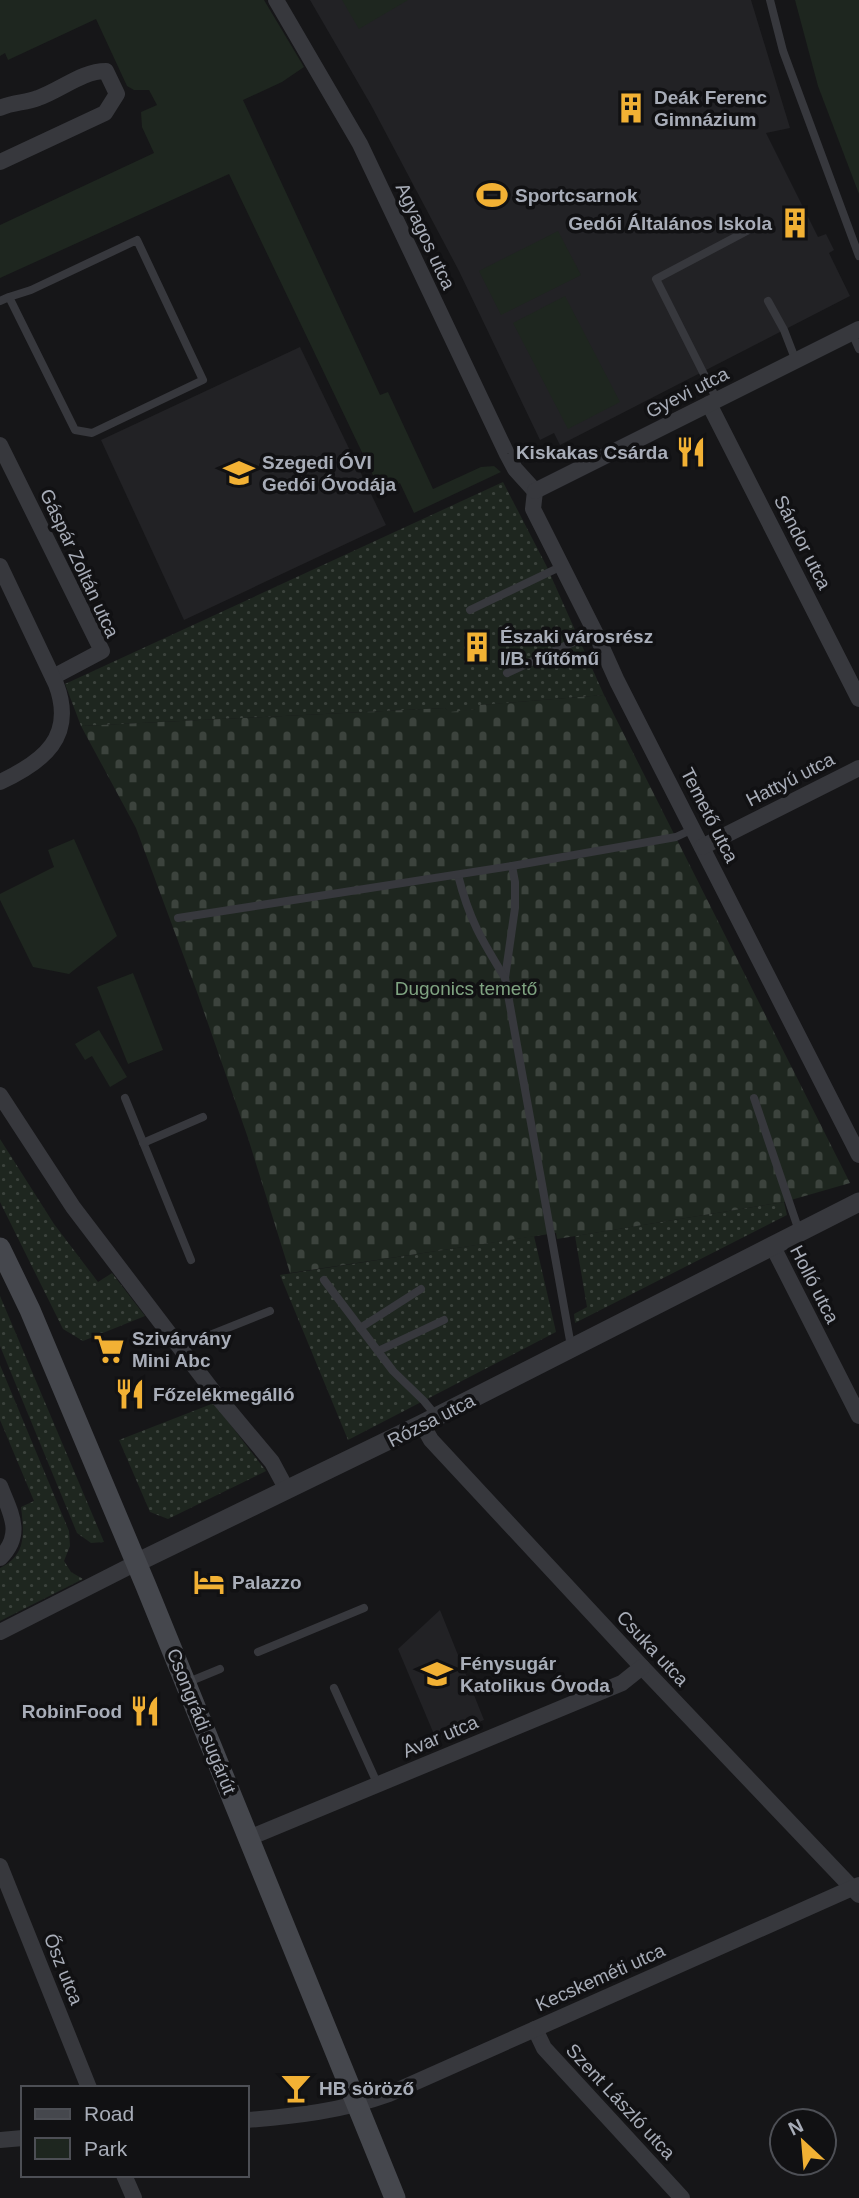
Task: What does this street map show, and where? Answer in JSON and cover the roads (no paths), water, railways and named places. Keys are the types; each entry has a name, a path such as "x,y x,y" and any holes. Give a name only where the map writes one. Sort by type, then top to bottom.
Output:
{"main road":[{"name":"Csongrádi sugárút","path":"0,1248 30,1310 186,1683 395,2198"}],"street":[{"name":"Agyagos utca","path":"276,0 360,144 515,470 535,492"},
{"path":"0,108 12,102 36,99 94,71 107,71 117,94 105,113 0,162"},
{"name":"Gyevi utca","path":"535,492 855,331"},
{"name":"Sándor utca","path":"713,402 859,699"},
{"name":"Gáspár Zoltán utca","path":"0,444 102,651 53,677"},
{"name":"Temető utca","path":"535,492 533,509 617,681 859,1155"},
{"path":"0,566 53,677 62,715 56,738 38,762 0,782"},
{"name":"Hattyú utca","path":"702,847 859,768"},
{"path":"0,1095 73,1207 272,1462 287,1490"},
{"name":"Rózsa utca","path":"0,1632 430,1421 859,1202"},
{"name":"Holló utca","path":"772,1245 859,1416"},
{"name":"Csuka utca","path":"430,1421 431,1440 642,1667 857,1889"},
{"path":"0,1486 15,1533 9,1548 0,1558"},
{"name":"Avar utca","path":"249,1838 622,1684 642,1667"},
{"name":"Ősz utca","path":"0,1866 88,2086"},
{"name":"Kecskeméti utca","path":"248,2120 317,2114 358,2106 857,1889"},
{"name":"Szent László utca","path":"535,2029 544,2048 682,2198"},
{"path":"0,2140 21,2138"},
{"path":"125,2177 134,2198"}],"lane":[{"path":"770,0 783,51 859,256"},
{"path":"713,402 656,279 762,223"},
{"path":"137,240 203,380 92,433 75,430 4,299 31,290 137,240"},
{"path":"768,301 784,330 796,361"},
{"path":"855,331 859,349"},
{"path":"470,610 562,566"},
{"path":"507,673 595,632"},
{"path":"178,918 512,866 676,837 693,829"},
{"path":"512,866 516,908 505,978 572,1349"},
{"path":"458,874 467,910 505,978"},
{"path":"125,1098 191,1260"},
{"path":"754,1098 799,1232"},
{"path":"143,1143 204,1117"},
{"path":"324,1280 393,1371 424,1401 430,1421"},
{"path":"360,1328 421,1289"},
{"path":"180,1347 270,1311"},
{"path":"378,1351 444,1320"},
{"path":"258,1652 364,1608"},
{"path":"186,1683 220,1668"},
{"path":"334,1688 378,1785"}],"place":[{"name":"Deák Ferenc Gimnázium","path":"631,108"},
{"name":"Sportcsarnok","path":"492,195"},
{"name":"Gedói Általános Iskola","path":"795,223"},
{"name":"Kiskakas Csárda","path":"691,452"},
{"name":"Szegedi ÓVI Gedói Óvodája","path":"239,473"},
{"name":"Északi városrész I/B. fűtőmű","path":"477,647"},
{"name":"Szivárvány Mini Abc","path":"109,1349"},
{"name":"Főzelékmegálló","path":"130,1394"},
{"name":"Palazzo","path":"209,1582"},
{"name":"Fénysugár Katolikus Óvoda","path":"437,1674"},
{"name":"RobinFood","path":"145,1711"},
{"name":"HB söröző","path":"296,2088"}],"park label":[{"name":"Dugonics temető","path":"466,988"}]}
